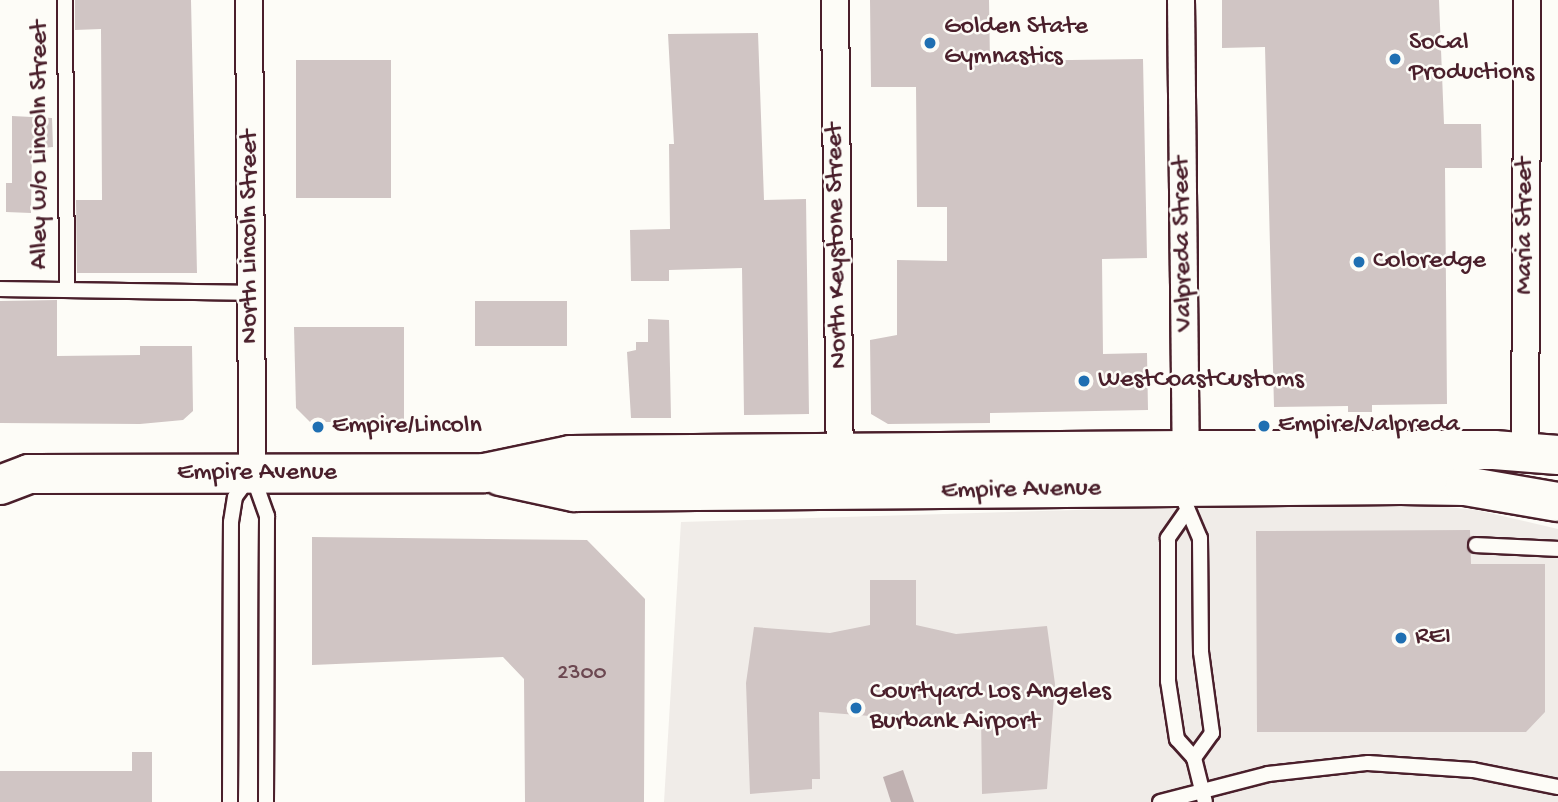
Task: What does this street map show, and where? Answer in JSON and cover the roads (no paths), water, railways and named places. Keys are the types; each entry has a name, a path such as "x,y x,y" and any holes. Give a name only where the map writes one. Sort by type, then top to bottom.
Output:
{"main road":[{"name":"Empire Avenue","path":"10,471 484,473 574,492 1186,450 1541,453"},
{"name":"Empire Avenue","path":"840,475 1185,500 1465,486 1558,502"}],"street":[{"name":"North Lincoln Street","path":"249,0 253,293 251,474"},
{"name":"North Keystone Street","path":"835,0 840,475"},
{"name":"Valpreda Street","path":"1181,0 1185,500"},
{"name":"Maria Street","path":"1527,0 1541,453"}],"lane":[{"name":"Alley w/o Lincoln Street","path":"65,0 67,290"},
{"path":"0,289 253,293"},
{"path":"230,802 230,523 235,497 251,474"},
{"path":"251,474 267,516 266,802"},
{"path":"1185,500 1200,538 1201,652 1212,733 1194,758"},
{"path":"1185,500 1168,538 1167,661 1177,738 1194,758 1203,795"},
{"path":"1476,545 1558,549"},
{"path":"1160,802 1203,795 1301,769 1379,763 1473,770 1558,787"}],"place":[{"name":"Golden State Gymnastics","path":"930,43"},
{"name":"SoCal Productions","path":"1395,59"},
{"name":"Coloredge","path":"1359,262"},
{"name":"WestCoastCustoms","path":"1084,381"},
{"name":"Empire/Valpreda","path":"1264,426"},
{"name":"Empire/Lincoln","path":"318,427"},
{"name":"REI","path":"1401,638"},
{"name":"Courtyard Los Angeles Burbank Airport","path":"856,708"}]}
